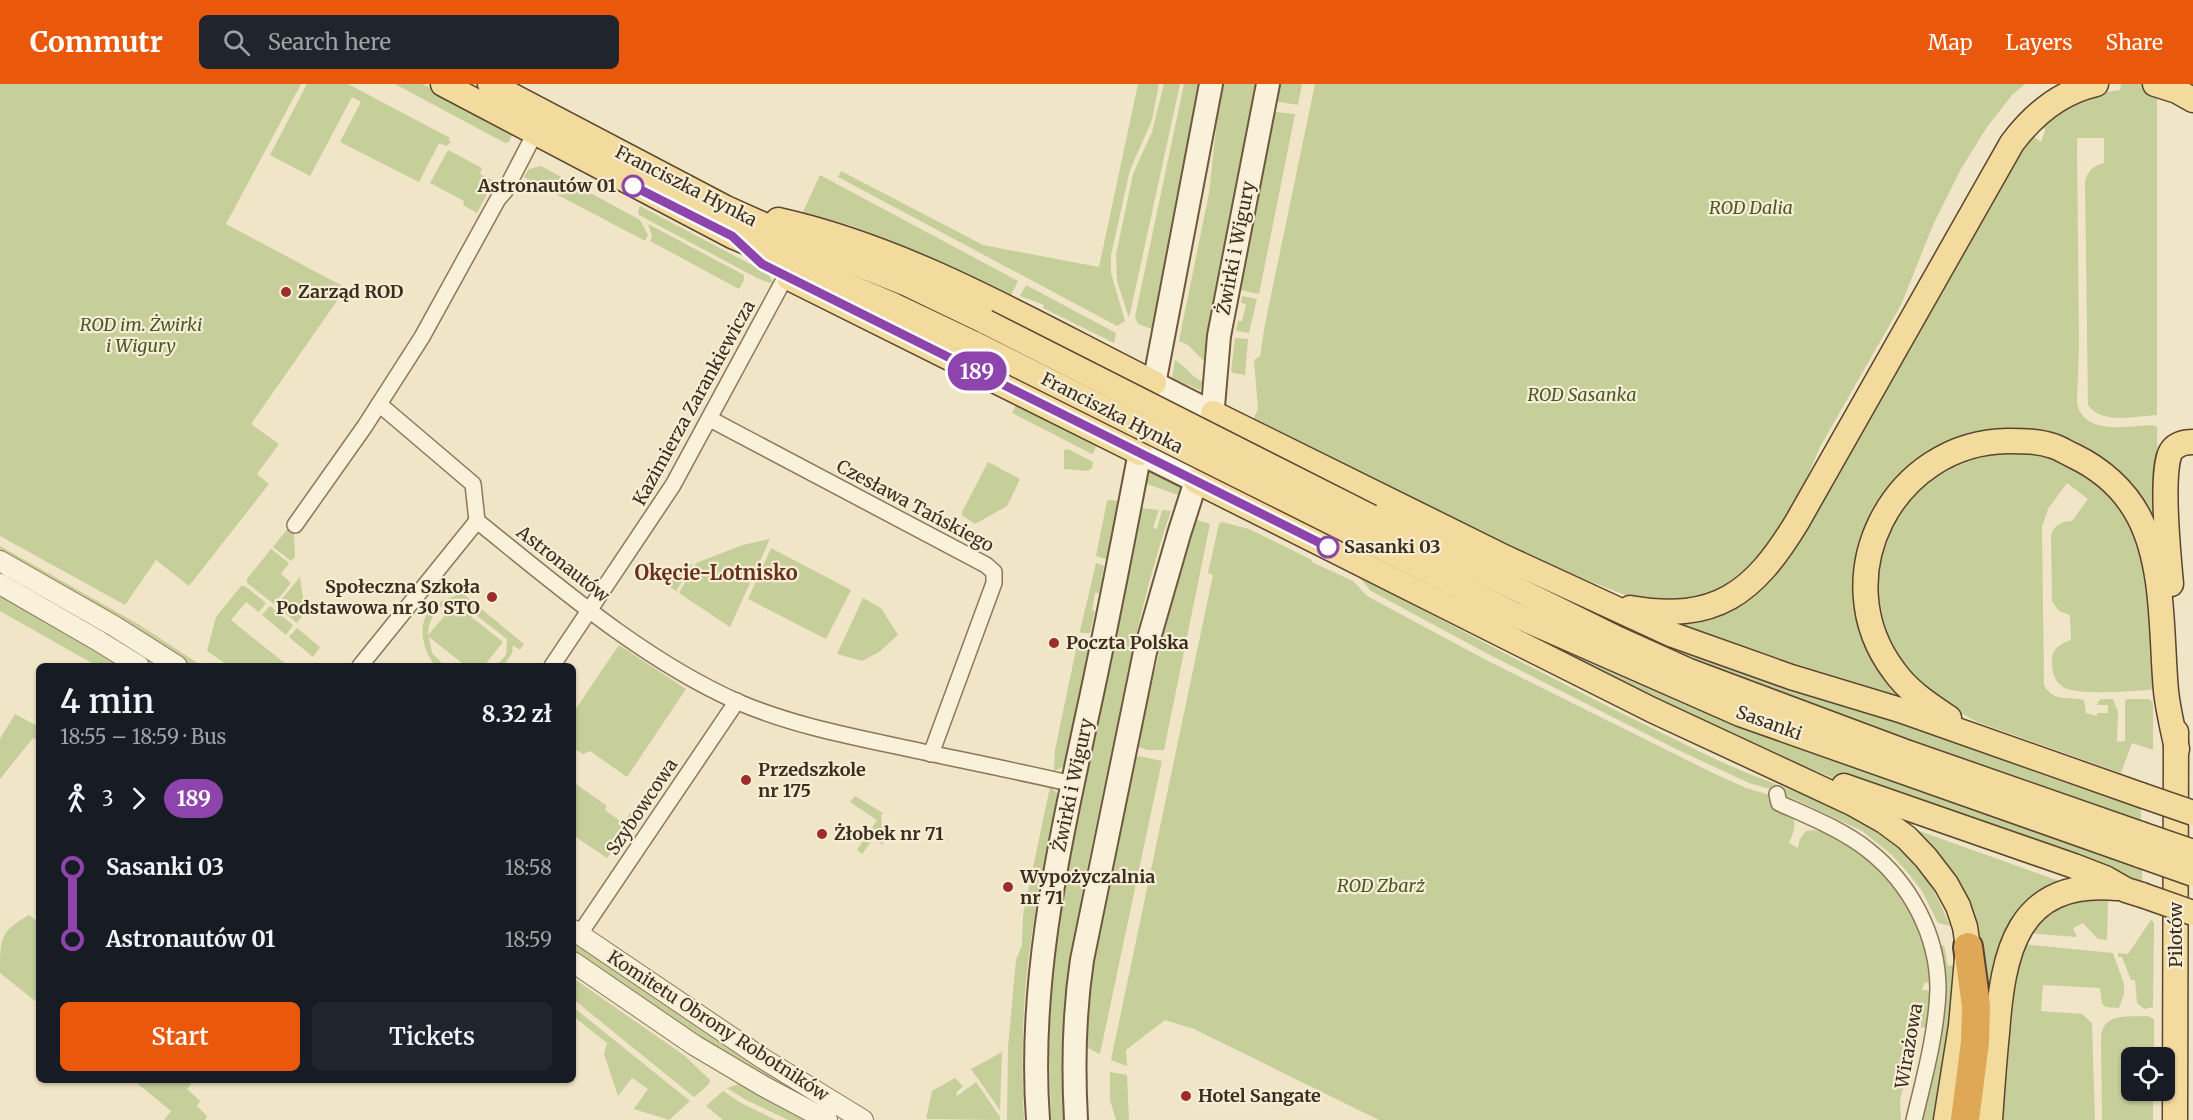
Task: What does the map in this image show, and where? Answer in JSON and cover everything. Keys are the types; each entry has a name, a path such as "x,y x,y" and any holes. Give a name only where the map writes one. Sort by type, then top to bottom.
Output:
{"highway":[{"path":"1965,1120 1976,1042 1976,1006 1968,947"}],"main road":[{"name":"Franciszka Hynka","path":"443,84 732,236 893,305 1366,527"},
{"name":"Franciszka Hynka","path":"490,84 726,208 905,284 986,322 1366,527"},
{"path":"1154,383 1212,84"},
{"name":"Żwirki i Wigury","path":"1196,481 1207,448 1213,413 1219,336 1268,84"},
{"path":"1602,602 1668,612 1699,610 1739,592 1765,568 1797,522 2008,150 2023,129 2046,107 2078,89 2096,84"},
{"path":"2155,84 2177,91 2193,100"},
{"path":"726,208 812,228 882,250 973,291 1506,558 1673,635 1900,710 2193,813"},
{"path":"732,236 762,264 1642,705 1852,803 1884,821 1907,838 1946,884 1958,906 1965,927 1968,947 1961,1026 1946,1120"},
{"name":"Żwirki i Wigury","path":"1038,1120 1036,1058 1039,989 1055,866 1124,542 1154,383"},
{"path":"2018,751 1949,718 1906,686 1887,661 1876,640 1869,619 1866,594 1867,566 1871,545 1878,525 1892,501 1911,480 1938,459 1969,446 1998,441 2026,441 2054,446 2079,459 2112,481 2139,517 2153,561 2159,602 2166,694 2177,749"},
{"path":"2177,749 2173,618 2167,532 2167,469 2173,448 2193,442"},
{"path":"1076,1120 1074,1055 1076,1007 1082,960 1145,652 1196,481"},
{"name":"Sasanki","path":"1366,527 1513,614 1740,714 2142,845 2193,852"},
{"name":"Pilotów","path":"2175,1120 2177,749"},
{"path":"1789,773 1822,779 1888,801 2074,866 2134,892 2193,913"},
{"name":"Sasanki","path":"2142,845 2193,874"},
{"path":"1990,1120 2000,995 2009,951 2017,933 2029,916 2057,897 2089,888 2134,892"}],"street":[{"path":"294,525 379,404 422,337 498,199 505,191 535,133"},
{"name":"Kazimierza Zarankiewicza","path":"554,663 673,485 786,276"},
{"path":"362,663 477,521 473,484 379,404"},
{"name":"Czesława Tańskiego","path":"710,419 948,544 991,568 994,572 994,582 931,754"},
{"name":"Astronautów","path":"477,521 590,610 661,660 737,701 807,726 1073,784"},
{"path":"0,561 114,626 172,663"},
{"path":"0,584 134,663"},
{"name":"Szybowcowa","path":"576,932 737,701"},
{"name":"Wirażowa","path":"1777,794 1779,803 1852,839 1880,860 1903,886 1921,916 1932,944 1938,978 1933,1026 1914,1120"},
{"name":"Komitetu Obrony Robotników","path":"576,932 762,1058 863,1120"},
{"name":"Komitetu Obrony Robotników","path":"576,964 694,1045 763,1086 827,1120"}],"green space":[{"name":"ROD im. Żwirki i Wigury","path":"0,84 301,84 226,224 346,288 251,424 279,444 257,474 269,484 189,586 156,560 125,605 0,536"},
{"path":"307,84 348,84 450,138 451,142 446,146 439,143 419,182 340,142 361,102 352,97 310,176 270,155"},
{"path":"395,84 423,84 511,131 513,133 509,142 505,143"},
{"path":"1138,84 1159,84 1152,120 1130,170 1111,255 1111,273 1125,321 1117,326 838,177 841,171 983,245 1099,267"},
{"path":"1164,84 1180,84 1129,318 1117,281 1116,255 1133,174 1152,132"},
{"path":"1184,84 1201,84 1152,329 1138,324 1135,317"},
{"path":"1221,84 1259,84 1207,336 1204,361 1188,345 1179,341 1209,193"},
{"path":"1276,84 1302,84 1298,105 1274,101"},
{"path":"1315,84 2025,84 2012,95 1987,127 1961,169 1933,225 1901,305 1820,447 1798,499 1775,541 1730,586 1704,598 1683,602 1647,600 1625,595 1553,567 1253,420 1258,409 1254,360 1260,356"},
{"path":"2121,84 2157,84 2157,415 2130,418 2110,417 2101,415 2088,405 2085,182 2091,170 2104,163 2104,138 2077,138 2079,346 2077,402 2081,413 2087,420 2097,424 2108,427 2153,425 2157,427 2158,531 2090,453 1934,451 1858,561 1898,695 1793,663 1682,625 1683,622 1736,604 2030,134 2041,142 2045,131 2042,122 2058,109 2078,100 2120,90"},
{"path":"1272,113 1295,114 1259,294 1240,290"},
{"path":"448,150 482,168 480,174 494,181 477,213 463,205 464,201 430,183"},
{"path":"541,166 640,220 648,235 645,241 524,177 529,169"},
{"path":"820,175 1018,281 1010,297 905,248 849,225 804,220 802,214"},
{"path":"640,206 769,274 773,284 757,278 639,215"},
{"path":"648,224 744,275 739,289 650,241 652,236"},
{"path":"1026,285 1116,333 1114,343 1043,308 1044,305 1020,296"},
{"path":"1242,296 1257,299 1249,333 1236,331 1238,321 1242,321 1246,304 1241,303"},
{"path":"1235,338 1248,339 1245,375 1231,371"},
{"path":"1175,360 1203,382 1200,390 1172,378"},
{"path":"1017,403 1097,443 1094,452 1092,454 1012,413"},
{"path":"1068,449 1093,462 1092,468 1088,471 1064,469 1064,450"},
{"path":"2004,449 2044,453 2094,478 2117,502 2131,525 2141,550 2151,605 2153,688 2118,692 2070,690 2057,682 2052,669 2053,654 2063,643 2071,640 2070,615 2059,611 2052,601 2051,535 2059,524 2072,521 2088,499 2067,483 2048,509 2042,527 2044,685 2057,697 2084,700 2086,713 2097,716 2097,713 2108,713 2108,705 2097,705 2098,702 2101,699 2113,699 2118,712 2117,742 2125,741 2126,699 2149,699 2153,703 2153,750 2132,743 2121,773 1977,722 1941,702 1902,666 1881,625 1876,577 1889,525 1916,488 1957,460"},
{"path":"988,462 1020,479 1007,506 975,524 962,515 962,512"},
{"path":"1148,470 1181,485 1178,495 1144,483"},
{"path":"1107,501 1120,501 1109,560 1096,556"},
{"path":"1140,508 1159,510 1153,528 1157,529 1162,510 1171,511 1151,574 1135,639 1081,899 1068,986 1063,1075 1065,1120 1051,1120 1049,1035 1055,926"},
{"path":"1197,520 1210,524 1164,750 1148,750 1139,747 1138,742 1173,595"},
{"name":"ROD Zbarż","path":"1222,522 1249,529 1312,560 1353,581 1367,596 1486,660 1717,775 1746,788 1773,796 1770,802 1793,817 1793,834 1789,843 1798,848 1800,839 1806,831 1823,832 1848,845 1883,872 1907,905 1916,923 1923,942 1932,986 1925,982 1922,990 1932,991 1928,1028 1919,1027 1900,1100 1901,1120 1379,1120 1194,1029 1165,1020 1126,1050 1127,1066 1111,1060 1213,575 1208,573 1219,524"},
{"path":"289,527 294,532 295,557 291,561 273,547"},
{"path":"770,539 730,627 679,593 696,563 743,545"},
{"path":"0,546 138,624 197,663 188,663 0,553"},
{"path":"771,548 851,590 826,639 748,599"},
{"path":"271,549 289,563 281,574 291,583 274,604 247,583 247,579"},
{"path":"1096,563 1104,566 1099,593 1095,593 1092,610 1095,611 1090,633 1081,633 1080,631"},
{"path":"693,564 676,591 653,575"},
{"path":"1356,574 1534,669 1670,737 1738,769 1831,806 1875,830 1914,861 1934,892 1950,926 1938,923 1922,891 1908,873 1891,854 1862,831 1777,791 1749,783 1676,749 1488,654 1371,591"},
{"path":"300,577 305,612 297,623 276,606"},
{"path":"241,586 245,586 266,603 259,612 246,602 231,620 284,663 225,663 207,651 216,617"},
{"path":"461,592 524,644 520,650 513,645 512,653 506,663 499,663 506,655 507,639 458,601 436,612 430,622 428,635 455,604 503,642 486,663 462,663 429,637 432,653 442,663 433,663 424,643 425,618 435,605"},
{"path":"0,593 122,663 92,663 0,611"},
{"path":"863,598 881,608 898,635 879,652 862,661 837,654"},
{"path":"1563,599 1681,648 2141,805 2141,823 1844,719 1647,642"},
{"path":"270,606 293,625 286,635 262,615"},
{"path":"297,628 320,647 313,657 289,637"},
{"path":"1532,632 1626,677 1703,709 2142,866 2142,885 1920,810 1789,760 1659,699 1531,635"},
{"path":"1080,639 1091,641 1091,648 1067,763 1054,771 1055,750"},
{"path":"619,645 686,689 627,777 590,751 583,754 576,750 576,709"},
{"path":"15,714 36,725 36,740 33,738 0,779 0,739"},
{"path":"1139,756 1162,761 1100,1054 1086,1047 1093,966 1134,760"},
{"path":"576,784 607,806 605,810 623,823 631,812 636,816 607,858 576,837"},
{"path":"1050,787 1057,793 1056,815 1032,933 1024,1003 1024,1120 1007,1120 1008,1047 1016,960 1022,945 1023,915"},
{"path":"855,796 883,813 881,815 883,845 873,839 862,854 857,850 877,820 850,802"},
{"path":"1914,829 2062,882 2044,892 1992,1002"},
{"path":"2108,899 2107,940 2098,939 2083,923 2073,928 2077,937 2027,933 2047,915 2063,905"},
{"path":"29,915 36,921 36,1002 0,973 2,943 12,926"},
{"path":"2151,920 2154,922 2153,1007 2144,1009 2137,1003 2135,980 2131,980 2122,957 2118,957 2118,953 2128,954"},
{"path":"576,940 831,1112 725,1055 576,955"},
{"path":"2021,944 2113,953 2124,984 2124,994 2119,1008 2106,1007 2102,1004 2100,988 2043,985 2041,1011 2082,1014 2092,1023 2095,1120 1999,1120 2005,1040"},
{"path":"1944,945 1948,966 1956,965 1949,1036 1933,1120 1922,1120 1938,946"},
{"path":"576,980 685,1056 710,1080 709,1084 694,1097 576,1001"},
{"path":"576,1009 690,1101 669,1120 634,1109 648,1089 632,1078 618,1096 604,1054 607,1043 576,1018"},
{"path":"2125,1016 2148,1016 2154,1019 2154,1047 2121,1047 2121,1101 2153,1101 2153,1120 2102,1120 2101,1037 2107,1023"},
{"path":"1002,1052 1000,1110 971,1069"},
{"path":"1110,1072 1127,1075 1129,1120 1116,1120 1110,1100"},
{"path":"955,1078 963,1086 956,1093 957,1096 976,1082 1000,1120 926,1119 932,1091"},
{"path":"137,1083 192,1083 187,1089 200,1101 197,1106 207,1116 205,1120 164,1120 171,1111"},
{"path":"739,1084 810,1120 788,1120 746,1100 727,1088"},
{"path":"723,1091 741,1103 776,1120 723,1120 706,1106"}],"bus line":[{"name":"189","path":"633,186 732,236 762,264 1328,547"}],"place":[{"name":"Astronautów 01","path":"633,186"},
{"name":"Zarząd ROD","path":"286,292"},
{"name":"Sasanki 03","path":"1328,547"},
{"name":"Społeczna Szkoła Podstawowa nr 30 STO","path":"492,597"},
{"name":"Poczta Polska","path":"1054,643"},
{"name":"Przedszkole nr 175","path":"746,780"},
{"name":"Żłobek nr 71","path":"822,834"},
{"name":"Wypożyczalnia nr 71","path":"1008,887"},
{"name":"Hotel Sangate","path":"1186,1096"}],"district":[{"name":"Okęcie-Lotnisko","path":"716,573"}],"park label":[{"name":"ROD Dalia","path":"1751,208"},
{"name":"ROD Sasanka","path":"1582,395"}]}
